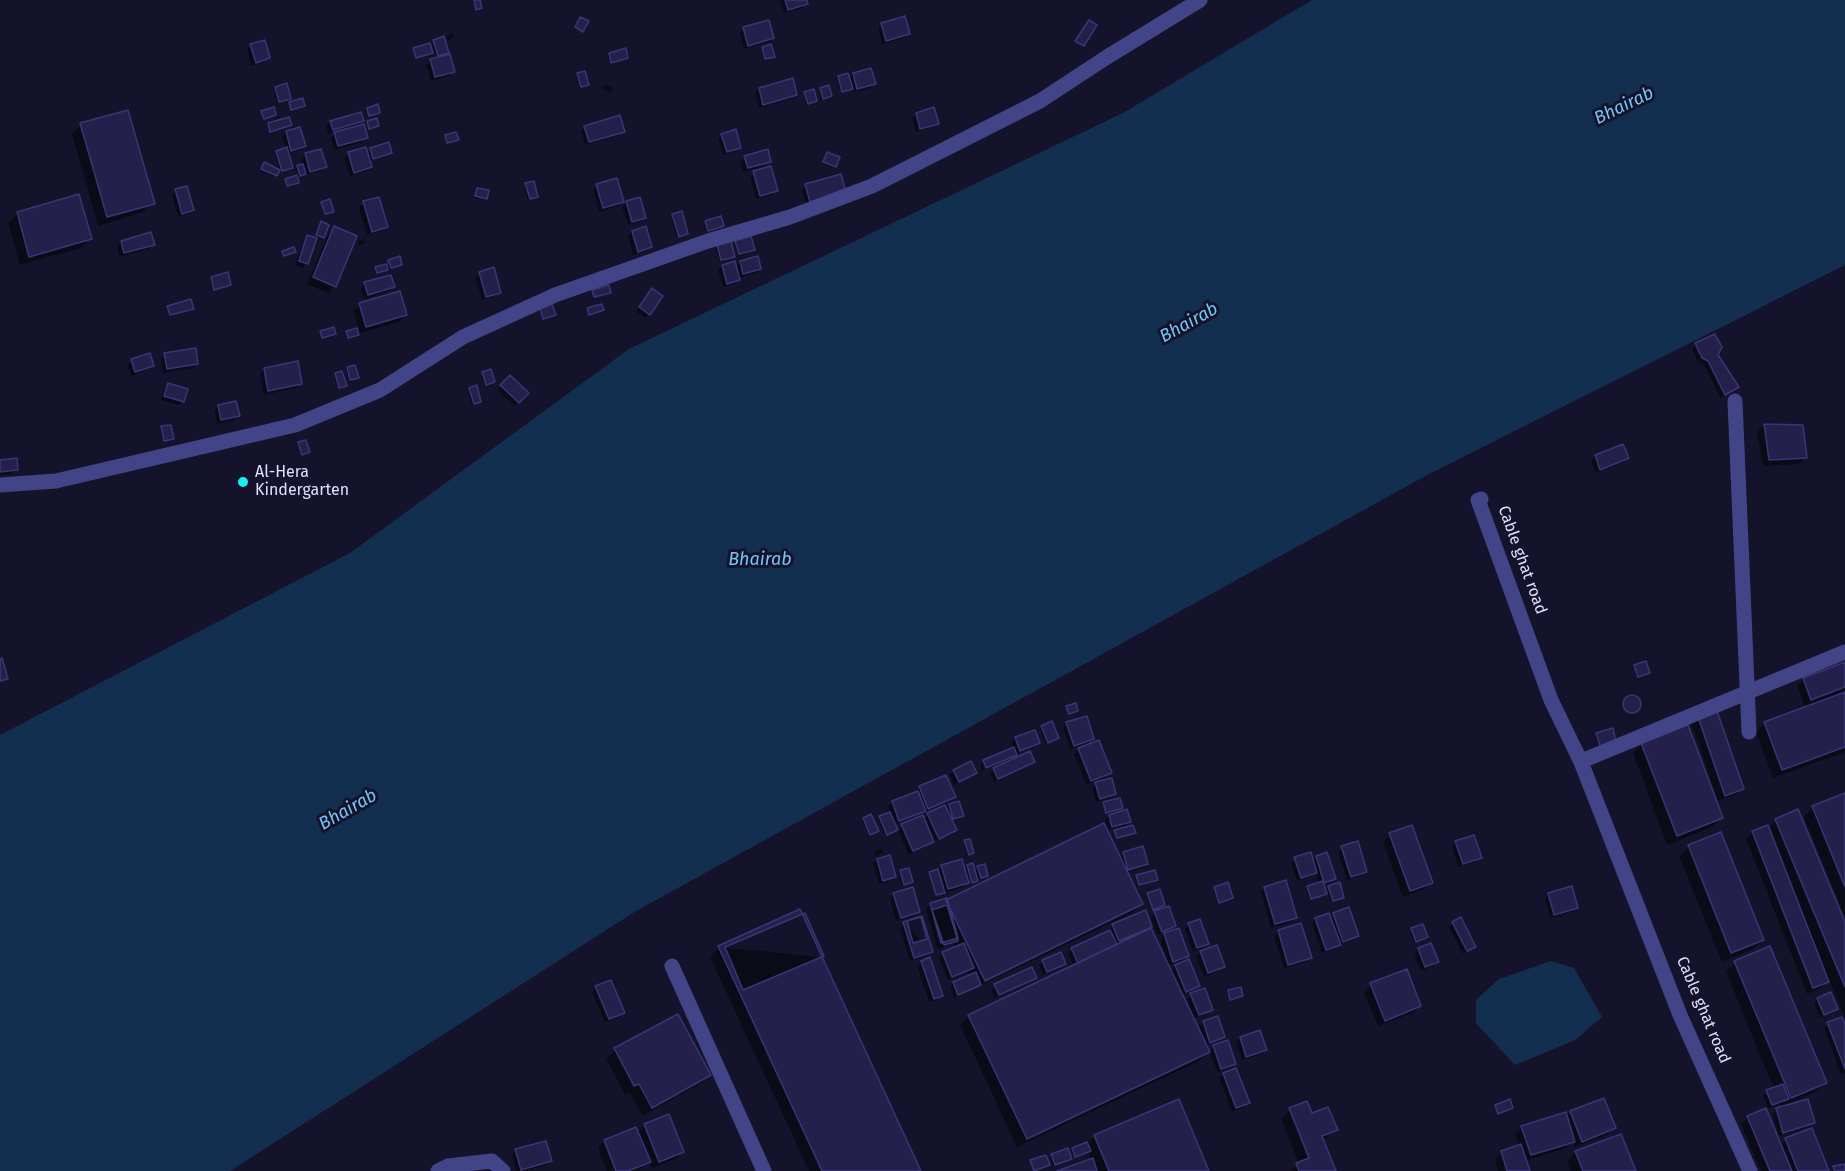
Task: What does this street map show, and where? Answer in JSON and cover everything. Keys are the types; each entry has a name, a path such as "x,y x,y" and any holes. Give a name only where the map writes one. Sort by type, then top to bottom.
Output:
{"street":[{"path":"0,485 56,481 295,425 380,390 463,337 555,295 708,241 790,217 872,186 1040,101 1200,0"},
{"path":"1735,402 1749,732"},
{"name":"Cable ghat road","path":"1481,499 1554,697 1584,760 1682,1010 1752,1171 1680,1015 1581,762 1551,700 1478,500 1481,499"},
{"path":"1584,760 1845,652"},
{"path":"672,966 764,1171"},
{"path":"438,1171 448,1166 492,1161 503,1171"}],"water":[{"name":"Bhairab","path":"1312,0 1845,0 1845,265 1429,474 636,911 230,1171 0,1171 0,735 350,553 629,349 1123,113"},
{"path":"1551,961 1574,968 1602,1017 1575,1040 1515,1065 1476,1023 1476,1000 1499,979"}],"building":[{"path":"474,0 480,0 482,8 476,10"},
{"path":"785,0 807,0 808,4 788,10"},
{"path":"905,16 910,34 886,41 881,23"},
{"path":"580,17 589,21 583,32 575,27"},
{"path":"769,20 774,38 748,46 743,27"},
{"path":"1089,20 1097,25 1084,46 1075,41"},
{"path":"444,36 449,53 438,56 433,40"},
{"path":"265,40 270,58 256,63 250,44"},
{"path":"430,43 433,53 416,58 413,48"},
{"path":"771,44 775,57 765,59 762,47"},
{"path":"626,48 628,58 611,63 609,53"},
{"path":"450,54 455,72 435,77 430,59"},
{"path":"871,68 876,84 857,89 853,73"},
{"path":"585,71 589,85 581,87 577,73"},
{"path":"848,73 853,89 842,92 838,76"},
{"path":"793,78 797,95 763,105 759,88"},
{"path":"287,83 291,99 279,102 275,87"},
{"path":"829,85 832,96 823,99 820,88"},
{"path":"814,89 817,101 808,104 804,92"},
{"path":"303,98 305,106 291,110 289,102"},
{"path":"378,104 380,113 369,116 367,108"},
{"path":"274,107 276,115 264,119 261,111"},
{"path":"934,107 939,124 920,129 916,113"},
{"path":"128,110 155,204 107,217 80,123"},
{"path":"361,112 364,121 333,130 330,121"},
{"path":"620,115 625,132 589,142 584,126"},
{"path":"289,117 292,125 270,132 268,123"},
{"path":"377,118 379,126 369,129 367,121"},
{"path":"364,124 368,138 338,146 334,132"},
{"path":"300,127 306,146 291,151 286,131"},
{"path":"736,129 741,148 727,152 721,134"},
{"path":"456,132 459,140 447,143 445,135"},
{"path":"389,142 392,153 373,159 370,148"},
{"path":"287,147 293,168 282,171 276,151"},
{"path":"366,147 372,167 354,173 348,152"},
{"path":"321,149 327,167 310,172 305,153"},
{"path":"768,149 771,162 748,168 744,156"},
{"path":"827,152 840,157 836,167 823,162"},
{"path":"264,162 280,170 277,176 261,169"},
{"path":"303,164 306,174 300,176 297,165"},
{"path":"771,166 778,191 760,196 753,171"},
{"path":"841,174 846,192 810,202 805,184"},
{"path":"297,175 299,183 287,186 285,179"},
{"path":"617,178 624,202 603,208 596,184"},
{"path":"534,181 538,197 530,199 525,183"},
{"path":"187,186 194,210 182,214 175,189"},
{"path":"477,188 489,190 487,199 475,196"},
{"path":"79,194 92,239 29,257 17,212"},
{"path":"379,197 388,227 372,232 363,201"},
{"path":"640,197 646,218 632,222 626,201"},
{"path":"330,199 334,212 325,214 321,202"},
{"path":"682,211 688,234 679,237 672,214"},
{"path":"721,216 724,226 708,231 705,221"},
{"path":"321,221 329,225 324,238 316,235"},
{"path":"334,226 357,236 336,287 313,277"},
{"path":"646,226 652,247 638,252 632,231"},
{"path":"151,232 155,245 124,253 121,241"},
{"path":"307,235 317,238 308,264 299,261"},
{"path":"751,236 755,250 739,254 735,241"},
{"path":"731,241 735,257 721,260 717,245"},
{"path":"294,247 296,252 284,256 282,251"},
{"path":"400,256 402,265 391,268 388,260"},
{"path":"758,256 761,269 743,274 740,261"},
{"path":"735,261 740,280 727,284 722,265"},
{"path":"387,264 388,270 377,273 375,267"},
{"path":"494,267 501,293 486,297 479,272"},
{"path":"228,272 231,285 214,290 211,277"},
{"path":"391,275 395,287 368,295 364,282"},
{"path":"609,285 611,293 594,297 592,290"},
{"path":"652,288 663,296 650,315 639,307"},
{"path":"400,291 407,315 366,327 359,303"},
{"path":"191,299 194,309 170,315 167,306"},
{"path":"552,304 556,315 543,319 540,308"},
{"path":"602,304 604,310 589,315 587,308"},
{"path":"334,327 336,334 322,338 320,331"},
{"path":"357,328 359,335 348,338 346,331"},
{"path":"1715,334 1722,347 1718,355 1739,387 1725,395 1708,361 1702,358 1695,343"},
{"path":"196,348 198,364 167,369 164,353"},
{"path":"150,353 154,366 135,372 131,359"},
{"path":"298,361 302,384 268,391 264,368"},
{"path":"355,365 359,378 350,380 347,367"},
{"path":"491,369 495,382 486,385 482,372"},
{"path":"342,371 347,386 339,388 335,373"},
{"path":"510,375 529,393 519,403 500,385"},
{"path":"168,383 188,389 184,402 164,396"},
{"path":"477,385 481,402 474,404 469,388"},
{"path":"236,401 240,416 221,420 218,405"},
{"path":"1764,424 1803,425 1807,458 1769,460"},
{"path":"171,425 174,439 164,441 161,426"},
{"path":"306,440 310,452 302,455 298,442"},
{"path":"1623,444 1629,458 1600,470 1595,455"},
{"path":"17,458 18,470 0,472 0,460"},
{"path":"2,658 8,679 0,681 0,659"},
{"path":"1646,661 1650,673 1638,677 1634,665"},
{"path":"1845,662 1845,687 1811,700 1803,678"},
{"path":"1845,692 1845,747 1782,770 1764,722"},
{"path":"1632,695 1638,698 1641,704 1638,710 1632,713 1626,710 1623,704 1626,698"},
{"path":"1076,703 1078,711 1069,714 1066,706"},
{"path":"1717,711 1744,789 1725,796 1698,717"},
{"path":"1087,716 1094,739 1074,746 1066,722"},
{"path":"1052,721 1059,738 1048,743 1041,726"},
{"path":"1688,725 1723,818 1677,836 1641,743"},
{"path":"1613,728 1616,742 1600,746 1596,733"},
{"path":"1035,730 1040,743 1020,751 1015,737"},
{"path":"1099,740 1112,773 1091,781 1078,748"},
{"path":"1014,747 1017,755 986,768 983,760"},
{"path":"1030,751 1035,762 998,779 993,768"},
{"path":"971,761 977,773 959,782 953,770"},
{"path":"946,775 956,797 928,809 919,786"},
{"path":"1112,778 1116,794 1100,799 1095,782"},
{"path":"918,791 926,811 899,821 892,801"},
{"path":"1845,793 1845,887 1812,806"},
{"path":"1120,798 1123,808 1106,813 1103,802"},
{"path":"959,801 964,816 953,819 949,804"},
{"path":"945,805 957,830 939,839 927,813"},
{"path":"1127,809 1131,822 1112,827 1109,815"},
{"path":"1798,809 1845,922 1845,987 1775,819"},
{"path":"890,812 898,830 887,835 879,816"},
{"path":"871,814 879,831 870,835 863,818"},
{"path":"923,815 934,842 913,851 901,824"},
{"path":"1104,823 1143,904 985,981 946,900"},
{"path":"1133,825 1136,833 1117,838 1114,830"},
{"path":"1412,825 1433,883 1410,891 1389,833"},
{"path":"1768,825 1829,982 1813,988 1752,831"},
{"path":"1721,832 1764,940 1731,953 1688,845"},
{"path":"1474,835 1482,858 1463,864 1455,841"},
{"path":"970,839 974,853 969,855 964,840"},
{"path":"1358,841 1367,872 1351,877 1341,846"},
{"path":"1143,846 1148,864 1128,870 1123,852"},
{"path":"1311,852 1317,873 1301,878 1294,857"},
{"path":"1327,852 1336,879 1324,883 1316,856"},
{"path":"890,855 896,877 883,881 877,859"},
{"path":"962,859 969,883 948,889 941,865"},
{"path":"973,863 978,881 972,883 967,865"},
{"path":"985,864 988,876 981,878 977,866"},
{"path":"909,868 913,882 904,885 900,870"},
{"path":"938,869 945,893 936,895 929,872"},
{"path":"1155,870 1158,880 1139,885 1136,875"},
{"path":"1286,880 1297,918 1275,924 1264,887"},
{"path":"1323,881 1327,894 1311,899 1307,886"},
{"path":"1228,882 1233,898 1219,903 1214,887"},
{"path":"1340,882 1344,898 1333,901 1328,886"},
{"path":"1572,886 1578,908 1554,915 1548,893"},
{"path":"913,887 920,912 901,918 893,893"},
{"path":"1160,889 1165,905 1153,910 1147,893"},
{"path":"947,898 958,938 941,943 930,903"},
{"path":"947,905 958,941 944,945 932,910"},
{"path":"1169,906 1176,926 1162,932 1154,911"},
{"path":"1349,907 1359,936 1343,942 1333,913"},
{"path":"800,909 921,1171 822,1171 718,946"},
{"path":"1146,910 1152,927 1119,941 1112,924"},
{"path":"805,913 824,956 743,990 725,947"},
{"path":"1329,913 1341,945 1326,950 1315,918"},
{"path":"922,916 933,952 914,958 903,922"},
{"path":"921,917 927,939 913,943 907,921"},
{"path":"1461,917 1476,947 1467,951 1452,922"},
{"path":"1200,919 1209,944 1197,948 1188,923"},
{"path":"1301,923 1312,958 1288,965 1278,930"},
{"path":"1423,924 1428,937 1416,942 1411,928"},
{"path":"1151,928 1210,1052 1027,1139 968,1015"},
{"path":"1179,928 1189,956 1173,962 1164,933"},
{"path":"1110,930 1117,944 1078,963 1071,948"},
{"path":"964,943 974,968 952,977 942,952"},
{"path":"1431,943 1439,962 1425,967 1418,948"},
{"path":"1217,945 1225,967 1208,973 1200,951"},
{"path":"1770,946 1827,1083 1791,1098 1734,961"},
{"path":"1061,952 1066,964 1047,972 1042,960"},
{"path":"930,957 943,996 934,999 921,961"},
{"path":"1189,959 1200,986 1186,992 1175,965"},
{"path":"1032,967 1037,978 999,995 994,984"},
{"path":"1407,969 1421,1006 1385,1021 1370,983"},
{"path":"976,972 981,985 958,995 953,982"},
{"path":"611,980 625,1013 609,1019 595,986"},
{"path":"1241,987 1243,996 1230,1000 1228,990"},
{"path":"1205,988 1213,1010 1199,1015 1190,993"},
{"path":"1831,992 1838,1009 1824,1015 1817,998"},
{"path":"678,1014 711,1075 652,1108 639,1084 634,1086 614,1048"},
{"path":"1218,1016 1225,1037 1210,1043 1203,1021"},
{"path":"1842,1017 1845,1024 1845,1069 1827,1022"},
{"path":"1260,1030 1267,1050 1246,1057 1240,1037"},
{"path":"1228,1040 1236,1064 1221,1069 1213,1045"},
{"path":"1236,1068 1250,1103 1236,1108 1223,1073"},
{"path":"1783,1084 1789,1099 1772,1105 1766,1090"},
{"path":"1604,1098 1616,1128 1582,1142 1570,1111"},
{"path":"1179,1099 1209,1171 1109,1171 1094,1135"},
{"path":"1510,1099 1513,1108 1498,1114 1495,1105"},
{"path":"1808,1099 1815,1123 1783,1133 1776,1108"},
{"path":"1307,1101 1312,1113 1328,1107 1338,1130 1322,1136 1336,1171 1299,1171 1296,1163 1309,1158 1289,1108"},
{"path":"1766,1108 1792,1171 1770,1171 1747,1116"},
{"path":"1566,1112 1575,1142 1531,1155 1521,1126"},
{"path":"669,1114 684,1152 659,1162 644,1124"},
{"path":"636,1127 651,1162 628,1171 616,1171 604,1140"},
{"path":"1812,1128 1829,1171 1798,1171 1785,1138"},
{"path":"1621,1134 1636,1171 1583,1171 1575,1151"},
{"path":"546,1141 552,1161 521,1170 515,1149"},
{"path":"1087,1142 1091,1151 1075,1157 1072,1148"},
{"path":"1521,1144 1530,1171 1507,1171 1501,1151"},
{"path":"1068,1148 1072,1159 1055,1165 1051,1154"},
{"path":"1046,1155 1050,1165 1034,1171 1030,1160"},
{"path":"1093,1158 1097,1171 1057,1171"},
{"path":"1845,1164 1845,1171 1835,1171 1833,1166"}],"place":[{"name":"Al-Hera Kindergarten","path":"243,482"}]}
